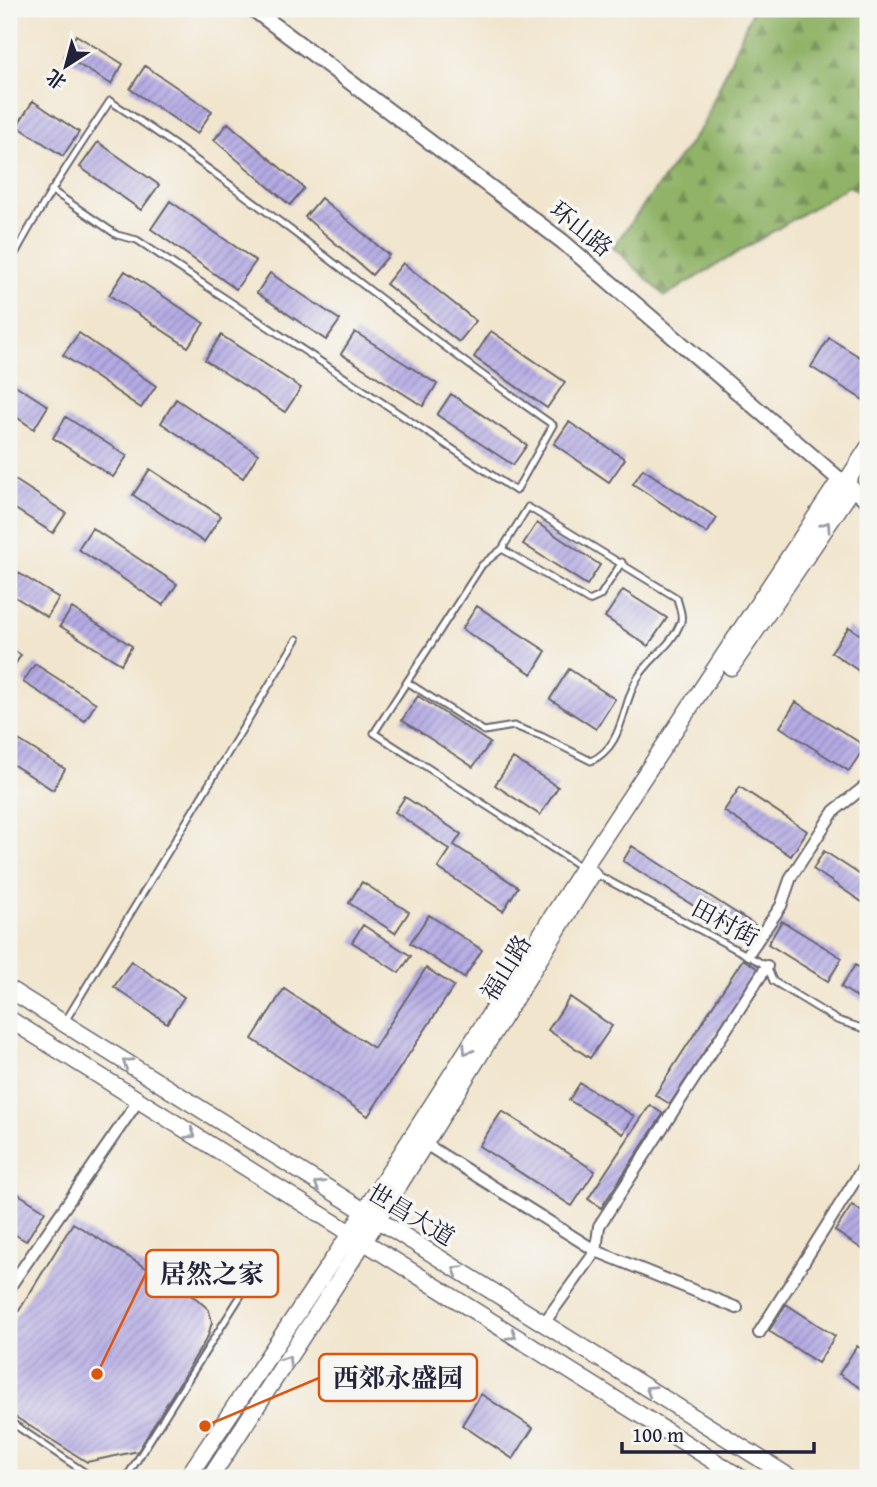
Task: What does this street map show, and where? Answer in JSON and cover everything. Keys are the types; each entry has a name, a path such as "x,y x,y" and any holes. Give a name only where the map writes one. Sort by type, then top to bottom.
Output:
{"main road":[{"name":"环山路","path":"253,9 562,241 845,484 868,500"},
{"path":"210,1478 588,870 868,449"},
{"name":"世昌大道","path":"9,989 791,1478"},
{"name":"世昌大道","path":"9,1018 741,1478"},
{"path":"187,1478 357,1238"}],"street":[{"path":"748,954 781,906 790,877 834,811 868,784"},
{"path":"544,1323 596,1251 599,1226 767,966"},
{"path":"9,1288 138,1101"},
{"path":"418,1140 596,1251 737,1308"},
{"path":"759,1333 868,1160"}],"lane":[{"path":"9,265 51,190 110,101 194,156 473,370 553,425 516,491 137,240 117,236 51,190"},
{"path":"528,506 622,562 677,598 682,620 673,640 636,680 618,733 602,756 591,761 514,726 484,731 407,681 482,565 502,550 528,506"},
{"path":"502,550 589,601 600,596 622,562"},
{"path":"64,1022 297,639"},
{"name":"田村街","path":"407,681 374,733 588,870 748,954 767,966 773,981 837,1020 868,1030"},
{"path":"126,1478 246,1289"},
{"path":"9,1422 93,1478"}],"green space":[{"path":"753,9 868,9 868,197 849,186 665,296 613,247 703,125"}],"building":[{"path":"76,35 123,64 111,84 64,56"},
{"path":"145,66 212,111 197,134 130,89"},
{"path":"33,101 79,132 63,156 17,126"},
{"path":"228,123 304,188 290,205 214,140"},
{"path":"98,142 159,185 141,210 80,167"},
{"path":"321,198 389,255 372,275 305,217"},
{"path":"170,201 256,261 236,289 151,229"},
{"path":"403,263 476,321 459,342 386,284"},
{"path":"125,271 204,323 188,347 109,295"},
{"path":"270,273 340,320 326,340 257,293"},
{"path":"491,331 565,382 547,408 474,357"},
{"path":"355,332 437,384 423,406 341,354"},
{"path":"79,333 156,386 141,408 63,355"},
{"path":"221,335 301,388 285,412 205,360"},
{"path":"829,338 868,362 868,403 811,367"},
{"path":"9,381 48,406 34,429 9,412"},
{"path":"451,394 527,445 513,465 437,415"},
{"path":"176,399 258,454 243,478 161,423"},
{"path":"66,417 127,456 113,477 53,438"},
{"path":"569,422 625,459 609,482 554,444"},
{"path":"150,469 221,516 204,542 133,495"},
{"path":"643,469 717,518 707,533 633,484"},
{"path":"9,476 66,513 53,533 9,505"},
{"path":"537,523 600,565 587,585 523,544"},
{"path":"92,528 177,584 163,605 78,549"},
{"path":"9,567 59,598 47,617 9,593"},
{"path":"623,590 667,618 648,646 605,617"},
{"path":"477,606 546,651 532,674 462,629"},
{"path":"72,608 132,646 121,664 60,626"},
{"path":"849,627 868,640 868,677 831,652"},
{"path":"9,647 21,655 9,674"},
{"path":"35,664 96,703 85,721 23,682"},
{"path":"569,669 615,699 596,729 550,699"},
{"path":"418,696 490,743 473,767 402,720"},
{"path":"796,702 865,746 849,771 780,727"},
{"path":"9,734 65,769 53,790 9,762"},
{"path":"513,758 558,787 540,815 495,785"},
{"path":"740,787 807,831 791,856 724,811"},
{"path":"405,797 461,834 454,845 518,887 503,911 438,868 450,850 395,812"},
{"path":"632,846 755,925 746,939 623,861"},
{"path":"824,851 868,880 868,906 813,869"},
{"path":"362,882 409,912 395,933 349,903"},
{"path":"429,915 482,950 464,978 410,943"},
{"path":"782,921 842,958 828,981 768,944"},
{"path":"363,925 411,956 399,973 352,942"},
{"path":"743,959 758,969 670,1104 655,1095"},
{"path":"131,961 184,997 167,1023 114,987"},
{"path":"855,965 868,973 868,1004 841,987"},
{"path":"426,968 454,986 368,1116 252,1039 284,989 374,1048"},
{"path":"570,997 612,1026 590,1058 548,1030"},
{"path":"580,1083 634,1116 623,1134 569,1100"},
{"path":"650,1105 663,1114 601,1208 588,1199"},
{"path":"502,1111 595,1171 572,1206 479,1146"},
{"path":"9,1188 45,1211 26,1241 9,1231"},
{"path":"852,1205 868,1216 868,1253 835,1231"},
{"path":"73,1223 197,1299 209,1310 212,1322 208,1336 138,1451 87,1462 9,1413 9,1327"},
{"path":"786,1304 835,1336 818,1363 769,1331"},
{"path":"857,1346 868,1353 868,1393 839,1374"},
{"path":"481,1394 533,1428 513,1459 462,1425"}],"place":[{"name":"居然之家","path":"97,1374"},
{"name":"西郊永盛园","path":"205,1426"}]}
